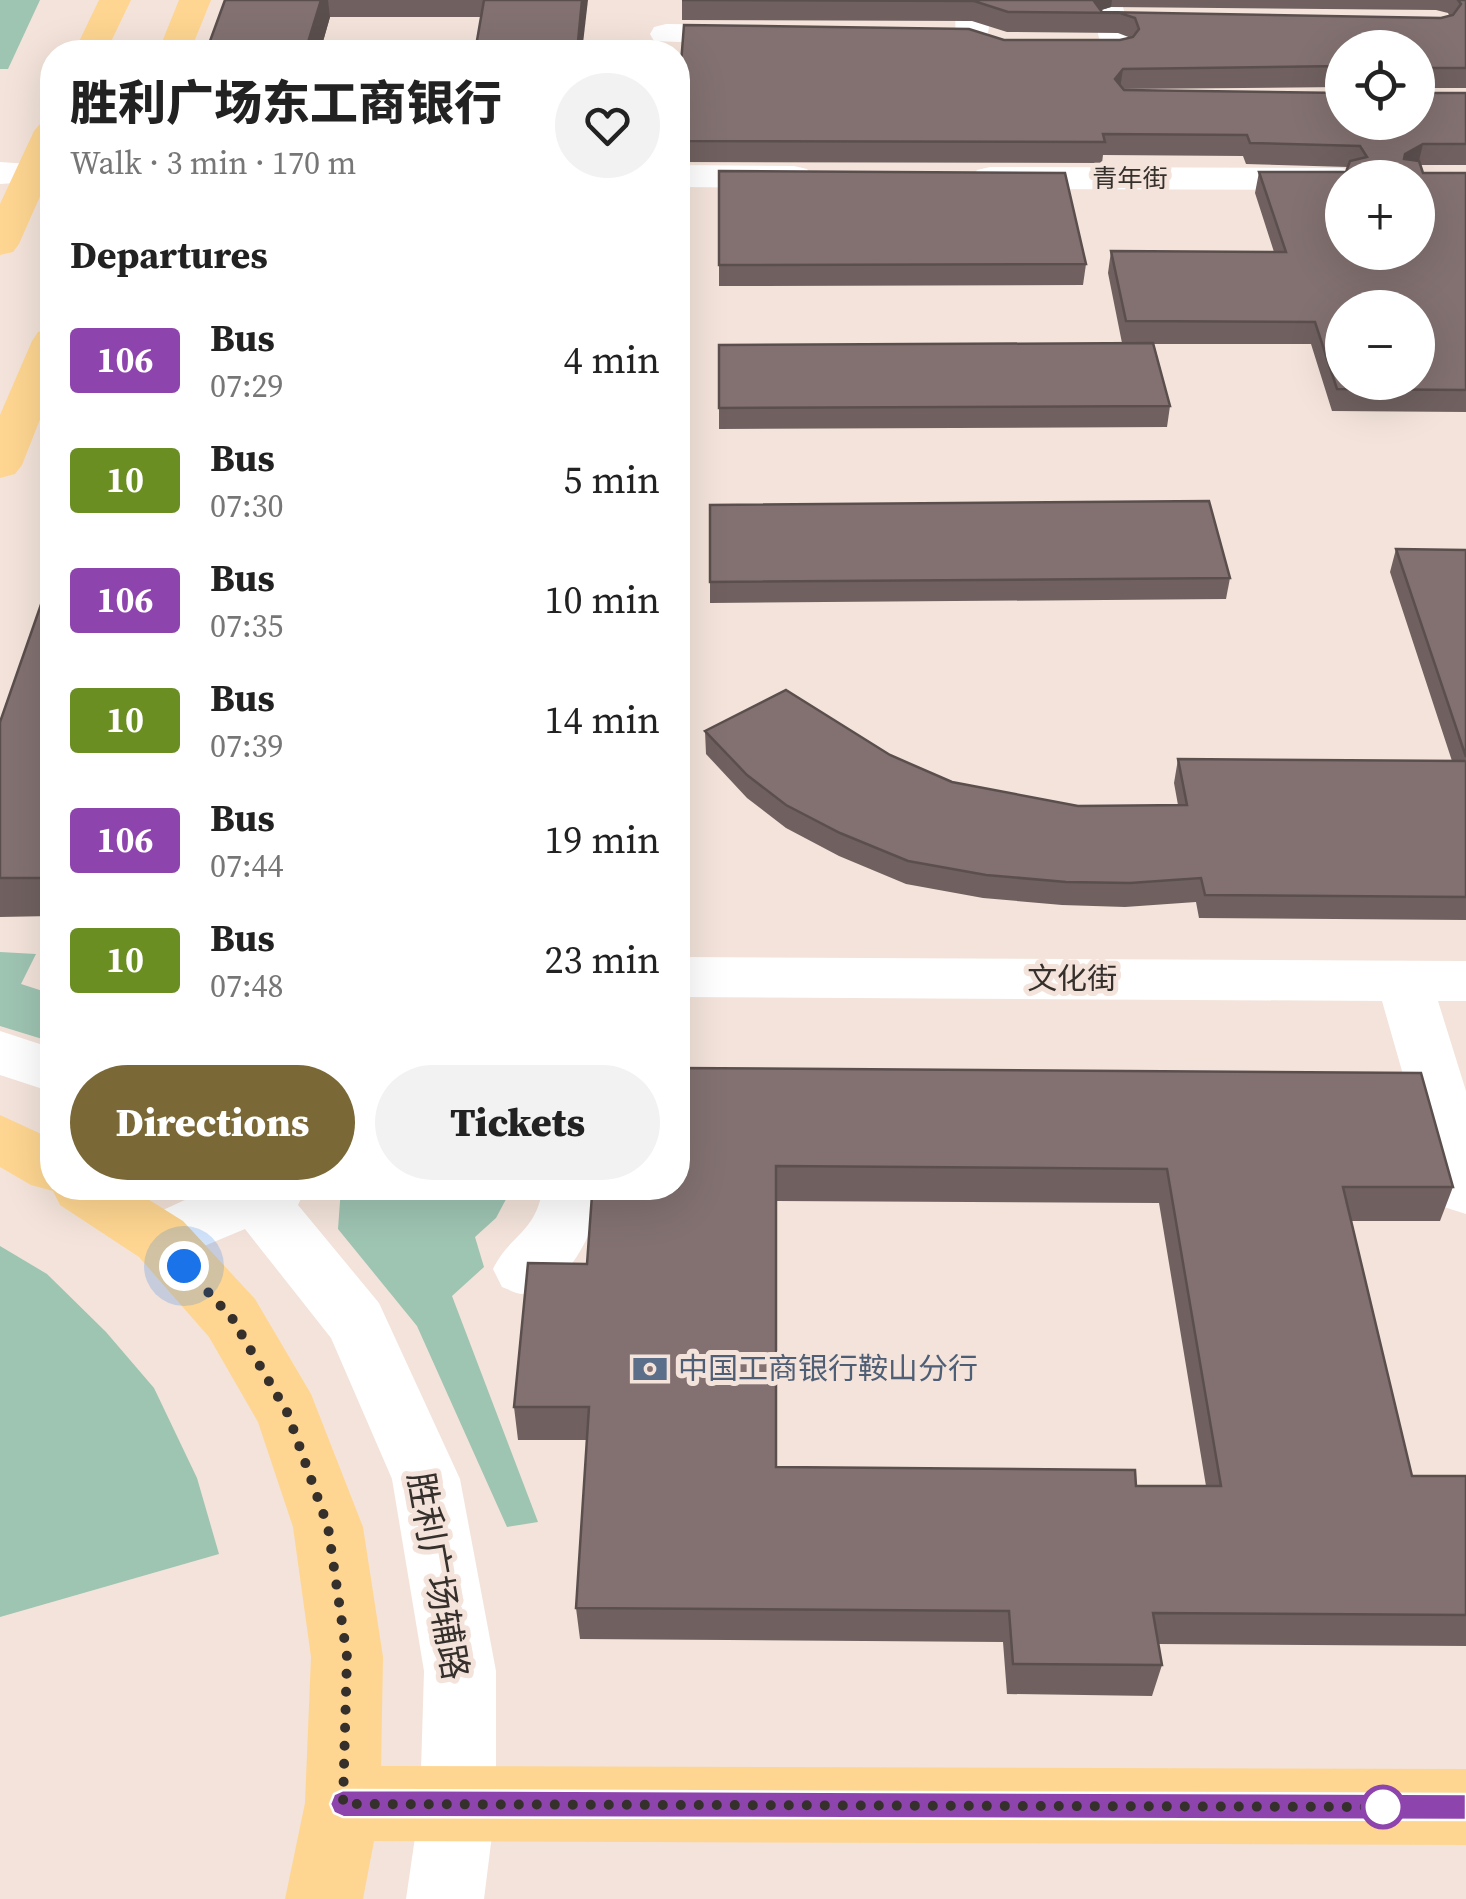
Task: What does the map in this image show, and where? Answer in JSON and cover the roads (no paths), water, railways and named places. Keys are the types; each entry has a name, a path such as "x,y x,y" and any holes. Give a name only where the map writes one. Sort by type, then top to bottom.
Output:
{"main road":[{"path":"96,40 115,0"},
{"path":"179,40 195,0"},
{"path":"0,244 16,173 40,144"},
{"path":"0,465 40,370"},
{"path":"0,1138 40,1161"},
{"path":"101,1200 161,1239 232,1318 288,1414 328,1527 347,1657 343,1804 324,1899"},
{"path":"343,1804 1466,1807"}],"street":[{"path":"666,40 667,0"},
{"path":"934,35 987,41 973,8 981,0"},
{"path":"1079,47 1111,23 1149,22"},
{"path":"1111,23 1153,178"},
{"path":"690,41 781,35"},
{"path":"1133,100 1171,100"},
{"path":"690,176 836,177"},
{"name":"青年街","path":"955,178 1325,180"},
{"name":"文化街","path":"690,977 1466,981"},
{"path":"1404,980 1466,1190"},
{"path":"0,1053 40,1066"},
{"path":"161,1239 241,1200"},
{"name":"胜利广场辅路","path":"264,1200 356,1322 426,1478 460,1671 458,1802 444,1899"},
{"path":"524,1269 555,1243 570,1214 571,1200"}],"place":[{"name":"中国工商银行鞍山分行","path":"650,1369"}]}
